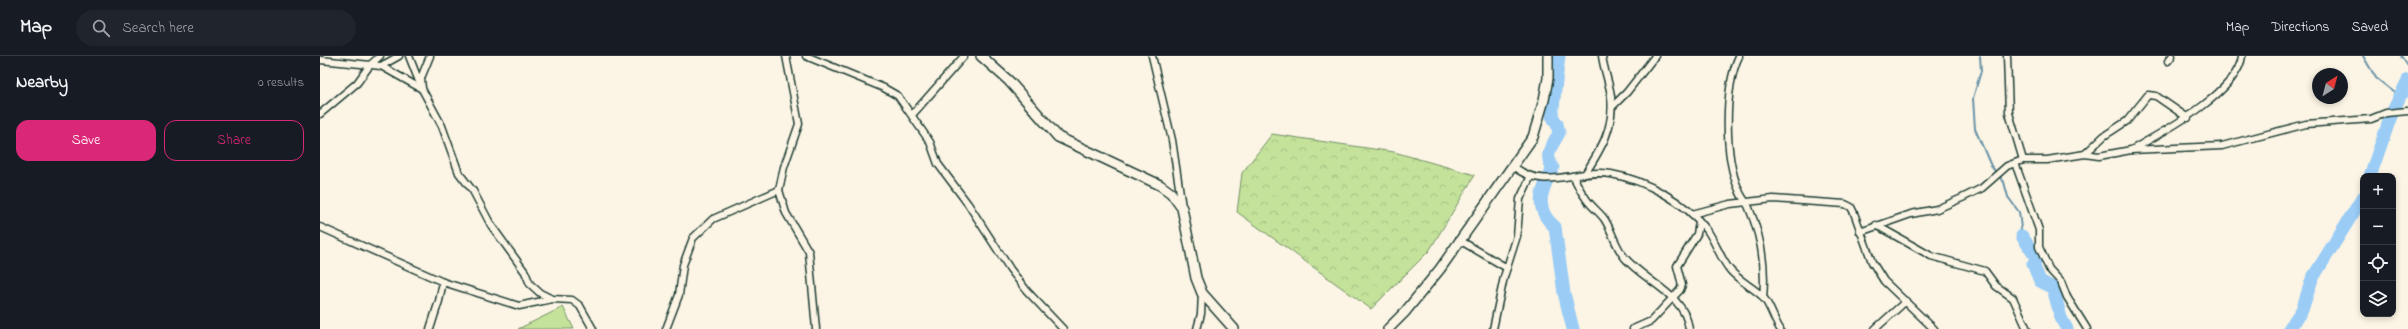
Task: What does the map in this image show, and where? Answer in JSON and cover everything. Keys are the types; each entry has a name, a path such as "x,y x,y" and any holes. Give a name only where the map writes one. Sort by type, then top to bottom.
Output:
{"street":[{"path":"320,114 357,83 370,65 380,56"},
{"path":"381,66 399,56"},
{"path":"409,56 422,89 442,126 459,173 473,192 491,225 518,262 530,284 540,293 552,298 572,300 580,306 593,329"},
{"path":"422,89 421,78 430,56"},
{"path":"786,56 800,124 784,167 779,190 786,213 809,252 816,329"},
{"path":"806,56 891,91 904,103 930,142 938,164 968,204 1010,269 1027,291 1063,329"},
{"path":"912,115 964,56"},
{"path":"981,56 1009,81 1058,137 1160,185 1171,193 1182,208"},
{"path":"1152,56 1172,140 1182,208 1196,278 1202,293 1234,329"},
{"path":"1388,329 1417,299 1461,241 1478,212 1533,137 1538,126 1548,78 1548,56"},
{"path":"1585,174 1606,139 1610,125 1612,107 1602,56"},
{"path":"1612,107 1627,92 1655,56"},
{"path":"1739,56 1734,67 1729,98 1728,132 1735,178 1745,202 1749,206 1760,240 1764,298"},
{"path":"2007,56 2009,113 2023,160"},
{"path":"2131,150 2188,118 2224,86 2238,69 2242,56"},
{"path":"320,60 381,66 422,89"},
{"path":"2085,154 2104,136 2127,121 2148,95 2156,96 2188,118"},
{"path":"1860,232 1910,214 1937,209 1982,188 2000,171 2023,160 2047,160 2085,154 2099,156 2131,150 2222,146 2298,126 2371,119 2386,113 2408,111"},
{"path":"2015,163 2039,230 2039,247 2050,268 2061,282 2067,297 2087,329"},
{"path":"1512,166 1530,178 1550,178 1585,174 1611,174 1623,177 1664,195 1692,214 1708,231 1730,270 1764,298 1780,329"},
{"path":"1573,176 1585,198 1604,219 1611,232 1612,239 1625,258 1672,297 1681,308 1688,322 1689,329"},
{"path":"1493,329 1507,268 1517,236 1520,199 1530,178"},
{"path":"666,329 679,295 683,265 693,238 713,219 779,190"},
{"path":"1692,214 1745,202 1773,199 1845,204 1851,207 1872,262 1884,281 1934,329"},
{"path":"1633,329 1651,321 1682,285 1677,266 1698,234 1699,222"},
{"path":"1876,225 1931,256 1985,271 1996,286 2013,298 2027,329"},
{"path":"320,227 443,282 519,306 552,298"},
{"path":"1461,241 1507,268"},
{"path":"430,329 439,301 443,282"},
{"path":"1197,329 1201,314 1202,293"},
{"path":"1875,329 1906,301"}],"green space":[{"path":"1272,134 1394,152 1475,175 1429,251 1371,309 1237,212 1242,173"},
{"path":"563,307 574,329 518,329"}],"waterway":[{"path":"1559,56 1552,116 1557,124 1559,133 1551,146 1549,159 1553,168 1545,184 1541,199 1544,213 1555,227 1564,293 1573,329"},
{"path":"1980,56 1981,71 1973,98 1975,129 1991,166 2004,182 2008,197 2019,212 2022,236"},
{"path":"2363,56 2376,78 2399,96"},
{"path":"2401,56 2408,66"},
{"path":"2371,173 2392,113 2408,80"},
{"path":"2289,329 2302,310 2312,279 2360,202"},
{"path":"2022,236 2037,259 2033,264 2040,281 2053,288 2061,318 2067,329"}]}
